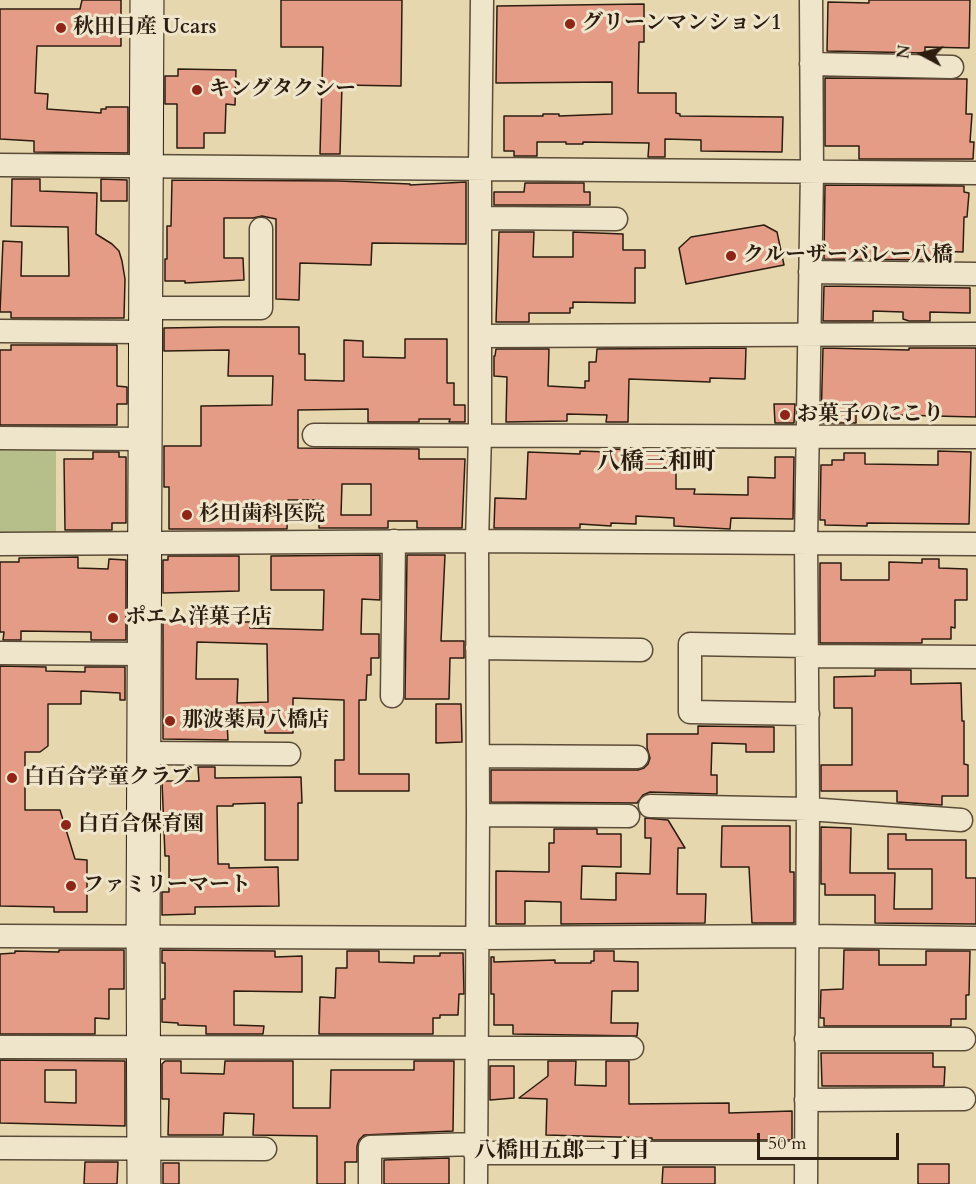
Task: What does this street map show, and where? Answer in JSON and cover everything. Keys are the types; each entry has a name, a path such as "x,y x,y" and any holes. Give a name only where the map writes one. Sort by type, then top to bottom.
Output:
{"street":[{"path":"144,1184 147,0"},
{"path":"476,1184 477,541 480,435 482,0"},
{"path":"806,1184 808,714 806,541 812,171 811,0"},
{"path":"811,64 952,67"},
{"path":"0,165 976,173"},
{"path":"480,218 616,219"},
{"path":"0,331 146,320 261,308 261,229"},
{"path":"810,272 976,274"},
{"path":"480,336 976,334"},
{"path":"314,435 976,437"},
{"path":"0,438 145,439"},
{"path":"392,696 394,541"},
{"path":"0,544 806,541 976,544"},
{"path":"808,714 690,712 690,644 976,657"},
{"path":"477,648 641,650"},
{"path":"0,653 145,654"},
{"path":"144,753 289,754"},
{"path":"478,756 637,757"},
{"path":"650,806 808,809 961,820"},
{"path":"478,815 628,816"},
{"path":"0,936 976,938"},
{"path":"806,1039 964,1039"},
{"path":"0,1047 632,1048"},
{"path":"806,1100 964,1099"},
{"path":"370,1184 370,1147 806,1153"},
{"path":"0,1148 265,1149"}],"green space":[{"path":"0,444 56,444 56,533 0,533"}],"building":[{"path":"82,0 121,0 121,46 37,46 35,93 48,94 47,109 101,113 101,109 106,109 106,107 128,107 128,153 34,152 34,141 0,139 0,9 80,9"},
{"path":"281,0 402,0 401,86 342,85 340,154 320,154 323,47 281,47"},
{"path":"869,0 970,0 969,48 925,47 925,53 827,51 828,2 869,3"},
{"path":"644,4 644,42 639,42 638,93 676,93 676,113 680,116 783,117 782,152 701,151 701,140 665,139 665,157 648,157 649,143 537,142 537,156 514,156 514,151 504,151 504,116 612,114 612,82 496,83 497,6"},
{"path":"178,69 236,70 235,105 226,104 225,133 204,133 204,148 177,148 177,104 165,104 165,76 178,76"},
{"path":"825,78 967,79 966,114 972,114 970,142 974,142 973,159 859,159 859,146 825,146"},
{"path":"12,179 40,179 40,191 97,193 96,234 119,251 122,261 125,279 124,318 11,318 11,312 0,312 3,241 22,242 21,276 69,276 68,227 11,226"},
{"path":"101,179 127,180 127,201 101,201"},
{"path":"172,180 339,181 410,185 466,182 466,244 372,243 371,265 300,263 299,300 276,299 276,219 262,216 224,218 224,258 243,258 244,280 185,283 185,281 165,281 167,226 171,226"},
{"path":"525,183 584,183 584,192 590,192 590,205 494,205 494,192 524,192"},
{"path":"825,185 964,186 964,192 969,193 967,217 964,217 963,252 936,251 936,260 824,259"},
{"name":"クルーザーバレー八橋","path":"764,225 777,232 784,265 686,284 679,248 691,237"},
{"path":"499,232 534,232 533,257 573,257 573,232 623,234 623,250 645,250 645,268 635,268 635,303 573,302 570,313 529,313 529,322 496,322"},
{"path":"824,286 970,288 970,313 930,312 930,321 909,321 903,319 903,312 873,311 873,321 823,321"},
{"path":"299,327 299,354 305,354 305,380 344,381 344,340 363,341 363,357 405,358 405,339 447,339 447,383 454,383 454,405 465,405 465,422 449,422 450,419 419,419 419,422 368,422 368,409 298,410 298,448 419,449 419,459 465,459 462,528 417,528 417,521 388,521 388,528 319,528 319,500 288,500 287,529 169,529 169,487 164,487 164,446 201,446 201,406 272,405 273,376 228,376 229,350 164,351 164,328","holes":["342,484 371,484 371,515 341,515"]},
{"path":"11,345 117,345 117,386 127,387 127,404 117,404 117,425 0,425 0,350 11,350"},
{"path":"746,348 745,379 710,378 710,382 629,379 628,422 606,422 607,415 567,414 567,421 506,422 507,377 494,376 496,349 549,349 548,386 585,388 585,381 589,381 589,362 596,362 597,349"},
{"path":"823,348 909,350 909,348 976,348 976,417 856,414 856,423 821,423"},
{"name":"お菓子のにこり","path":"774,404 795,404 794,423 775,423"},
{"path":"606,449 676,450 676,489 695,489 694,494 748,495 748,477 775,478 775,457 794,457 793,519 731,518 730,529 674,526 674,518 636,516 636,524 611,523 611,526 580,524 580,528 494,528 495,498 526,499 528,452 580,454 580,451 606,452"},
{"path":"938,451 971,452 969,524 825,525 825,520 820,520 821,465 832,465 832,460 844,460 844,453 865,453 865,464 938,465"},
{"path":"93,452 119,452 119,457 126,457 126,523 112,523 112,530 65,530 64,459 93,459"},
{"path":"380,555 380,600 362,599 361,634 379,634 379,658 371,658 371,675 367,675 366,700 359,700 359,774 409,774 409,791 335,791 335,760 344,760 344,700 293,698 293,733 265,733 265,723 227,723 228,740 163,739 163,622 250,622 250,628 323,630 324,590 271,590 271,556","holes":["197,642 267,644 268,702 237,703 238,679 196,679"]},
{"path":"407,555 445,555 441,641 464,641 464,658 450,658 449,699 405,699"},
{"path":"168,556 239,556 239,591 163,593 163,560 168,560"},
{"path":"78,557 78,568 108,569 109,559 126,560 126,640 91,640 91,632 21,631 21,640 3,640 4,632 0,632 0,562 19,562 19,558"},
{"path":"922,559 939,559 939,568 967,569 967,600 955,600 955,628 951,627 951,639 922,639 922,643 820,643 820,563 841,563 841,580 889,580 889,562 922,563"},
{"path":"0,666 46,667 46,671 85,672 85,667 125,667 125,700 120,700 120,693 81,691 81,704 48,704 48,746 40,752 25,752 25,810 60,810 75,859 87,860 87,912 54,912 54,907 0,906"},
{"path":"875,670 911,670 911,684 961,683 964,764 968,765 968,796 942,796 942,805 897,802 897,791 821,791 821,765 852,765 852,708 834,708 834,677 875,676"},
{"path":"436,704 461,704 462,742 436,743"},
{"path":"698,726 774,727 774,752 746,752 746,744 712,743 711,775 717,775 717,794 650,792 643,795 637,803 491,802 491,770 638,770 648,764 650,758 647,734 698,734"},
{"path":"198,767 215,767 215,778 301,777 302,803 298,803 298,860 265,860 265,803 217,806 218,864 229,864 229,868 278,867 279,906 195,907 195,914 162,915 162,892 169,892 169,856 165,856 162,781 199,781"},
{"path":"645,818 668,820 685,848 678,848 677,894 706,894 705,923 561,924 561,902 525,901 525,924 496,924 496,871 549,872 549,843 554,843 554,829 597,829 597,834 621,834 621,867 582,866 581,899 616,900 616,873 650,874 651,838 645,838"},
{"path":"722,826 790,826 790,872 794,872 794,923 752,923 749,867 721,867"},
{"path":"821,827 851,828 850,873 895,873 894,909 932,909 932,869 888,869 888,834 906,834 906,840 966,840 966,878 976,878 976,924 875,923 875,895 825,895 825,884 821,884"},
{"path":"59,950 124,950 124,989 109,989 109,1019 95,1018 95,1034 0,1034 0,954 15,953 15,951 59,952"},
{"path":"162,950 275,951 275,957 302,956 302,992 234,991 234,1025 264,1026 263,1034 206,1034 206,1026 162,1022 162,999 165,999 165,963 162,963"},
{"path":"844,950 879,950 879,965 926,965 926,951 970,951 966,1019 951,1019 951,1026 824,1026 824,1018 820,1018 821,990 843,989"},
{"path":"347,951 379,951 379,962 414,963 414,956 463,953 464,994 459,994 458,1015 440,1015 440,1018 433,1018 433,1034 319,1034 320,997 335,998 336,968 347,968"},
{"path":"594,951 614,951 614,961 638,962 638,991 612,991 611,1023 638,1023 637,1036 513,1034 513,1025 494,1025 491,957 494,957 494,962 555,960 555,963 591,963 594,961"},
{"path":"821,1053 933,1053 933,1067 945,1067 944,1086 822,1086"},
{"path":"0,1060 125,1061 125,1126 0,1123","holes":["45,1070 76,1070 76,1103 45,1102"]},
{"path":"165,1061 181,1061 181,1073 224,1074 225,1061 293,1061 293,1108 330,1108 331,1070 414,1070 414,1061 454,1061 453,1131 364,1135 357,1146 357,1162 345,1162 345,1184 317,1184 317,1136 253,1135 254,1114 224,1113 223,1135 168,1135 169,1099 162,1099 162,1064"},
{"path":"548,1061 576,1061 575,1085 606,1086 606,1061 629,1061 629,1104 729,1103 729,1113 792,1111 792,1140 652,1140 652,1138 546,1135 547,1099 519,1098 548,1076"},
{"path":"490,1066 514,1066 514,1098 490,1100"},
{"path":"449,1158 449,1184 384,1184 384,1160"},
{"path":"85,1162 118,1162 117,1184 84,1184"},
{"path":"163,1163 179,1163 179,1184 163,1184"},
{"path":"918,1164 949,1164 949,1184 918,1184"},
{"path":"663,1167 715,1167 715,1184 662,1184"}],"place":[{"name":"グリーンマンション1","path":"570,24"},
{"name":"秋田日産 Ucars","path":"61,28"},
{"name":"キングタクシー","path":"197,90"},
{"name":"クルーザーバレー八橋","path":"731,256"},
{"name":"お菓子のにこり","path":"785,415"},
{"name":"杉田歯科医院","path":"187,515"},
{"name":"ポエム洋菓子店","path":"113,618"},
{"name":"那波薬局八橋店","path":"170,721"},
{"name":"白百合学童クラブ","path":"12,778"},
{"name":"白百合保育園","path":"66,825"},
{"name":"ファミリーマート","path":"71,886"}],"district":[{"name":"八橋三和町","path":"656,463"},
{"name":"八橋田五郎一丁目","path":"562,1152"}]}
